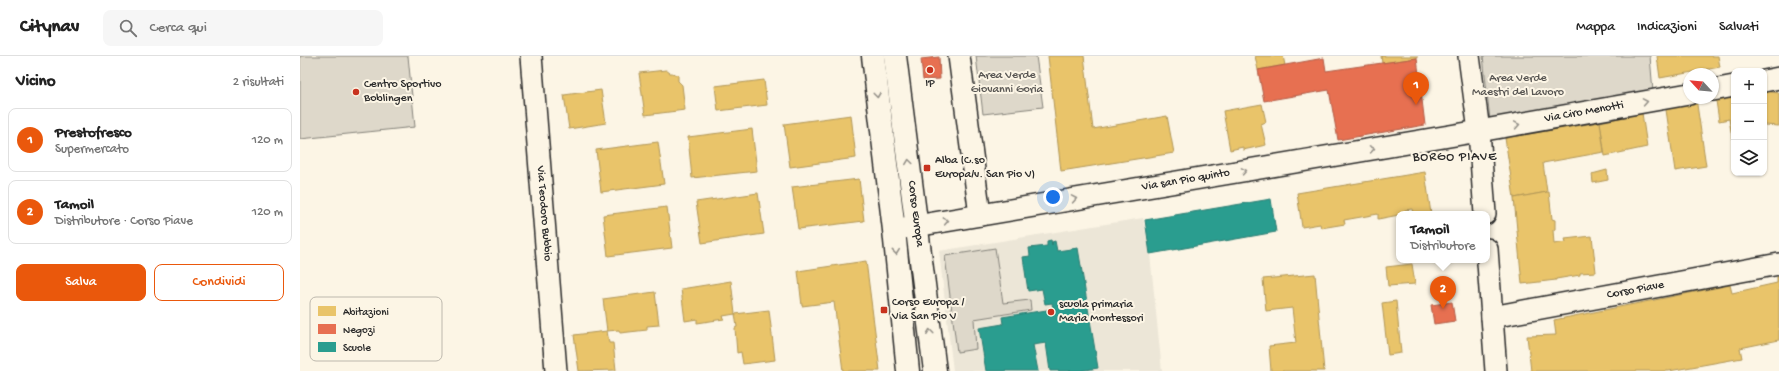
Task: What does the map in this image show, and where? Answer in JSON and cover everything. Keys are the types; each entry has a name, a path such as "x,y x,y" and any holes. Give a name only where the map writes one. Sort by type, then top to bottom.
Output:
{"main road":[{"name":"Corso Europa","path":"873,56 894,230 908,371"},
{"name":"Corso Europa","path":"895,56 918,226 935,371"}],"street":[{"name":"Via Teodoro Bubbio","path":"531,56 556,371"},
{"path":"959,56 980,215"},
{"path":"1469,56 1479,132 1485,211"},
{"path":"1767,80 1779,78"},
{"path":"1719,89 1731,87"},
{"name":"Via Ciro Menotti","path":"1479,132 1683,95"},
{"name":"Via san Pio quinto","path":"894,230 1479,132"},
{"path":"1488,263 1496,371"},
{"name":"Corso Piave","path":"1492,317 1779,264"}],"shaded area":[{"name":"scuola primaria Maria Montessori","path":"1143,218 1150,254 1162,371 953,371 939,251"}],"green space":[{"name":"Centro Sportivo Boblingen","path":"300,56 408,56 415,127 300,139"},
{"name":"Area Verde Giovanni Goria","path":"976,56 1036,56 1043,107 983,114"},
{"name":"Area Verde Maestri del Lavoro","path":"1483,56 1650,56 1653,92 1490,120"},
{"path":"995,248 1003,303 1030,300 1031,310 974,319 976,349 957,352 945,256"}],"building: Abitazioni":[{"path":"1048,56 1084,56 1093,129 1167,116 1174,153 1061,171"},
{"path":"1255,56 1283,56 1285,65 1258,70"},
{"path":"1381,56 1417,56 1417,58 1382,63"},
{"path":"1657,56 1718,56 1720,67 1683,68 1683,74 1660,78"},
{"path":"666,70 670,73 678,75 678,81 682,85 685,110 645,115 639,73"},
{"path":"764,80 767,105 718,111 715,86"},
{"path":"601,90 606,123 569,129 564,95"},
{"path":"1731,91 1731,131 1729,119 1719,121 1716,104 1719,104 1719,93"},
{"path":"1767,91 1779,93 1779,126 1767,125"},
{"path":"1683,100 1683,104 1697,104 1706,166 1675,171 1665,103"},
{"path":"1262,104 1266,122 1261,124 1266,145 1243,150 1243,147 1230,150 1223,111"},
{"path":"1642,113 1647,147 1605,156 1600,122"},
{"path":"851,115 856,158 790,167 784,124"},
{"path":"1600,122 1604,152 1543,163 1547,192 1514,198 1505,138"},
{"path":"752,129 757,171 692,178 688,137"},
{"path":"658,142 664,184 601,192 596,150"},
{"path":"1607,170 1608,180 1593,183 1592,174"},
{"path":"1425,172 1431,211 1412,211 1412,209 1396,211 1396,216 1378,219 1378,214 1344,220 1345,224 1321,228 1320,224 1302,227 1297,193"},
{"path":"859,179 864,221 798,229 792,187"},
{"path":"1549,192 1552,219 1555,220 1555,229 1553,230 1554,244 1566,242 1565,239 1592,236 1596,272 1580,273 1580,275 1556,280 1522,284 1514,198"},
{"path":"758,193 764,234 702,243 696,202"},
{"path":"667,207 672,248 608,256 603,215"},
{"path":"866,261 880,371 843,371 834,302 802,306 798,271"},
{"path":"1412,264 1415,284 1388,286 1386,267"},
{"path":"1315,274 1324,371 1271,371 1269,346 1296,343 1292,308 1266,311 1263,279"},
{"path":"1779,276 1779,340 1740,348 1742,358 1669,371 1531,371 1527,336 1556,335 1554,320 1730,285 1732,293 1777,283 1777,277"},
{"path":"731,281 735,314 723,316 724,319 697,323 697,319 685,321 681,289"},
{"path":"655,292 659,325 647,326 647,330 620,333 619,330 607,331 603,299"},
{"path":"1396,301 1401,353 1388,355 1382,303"},
{"path":"769,310 775,360 743,364 741,352 737,353 735,328 737,327 735,314"},
{"path":"607,331 609,343 613,343 616,370 579,371 574,335"}],"building: Negozi":[{"path":"939,57 940,79 923,80 921,59"},
{"path":"1324,58 1326,71 1417,58 1425,125 1338,140 1329,90 1264,101 1258,70"},
{"path":"1452,302 1455,321 1434,324 1431,305"}],"building: Scuole":[{"path":"1271,199 1276,232 1150,254 1145,220"},
{"path":"1051,240 1052,245 1052,242 1055,241 1057,251 1078,248 1098,368 1079,371 1050,371 1046,343 1033,345 1038,371 986,371 979,328 1003,324 1002,317 1053,309 1052,303 1045,304 1042,289 1028,291 1023,257 1030,256 1029,248 1047,246 1047,241"}],"place":[{"name":"IP","path":"930,70"},
{"name":"Centro Sportivo Boblingen","path":"356,92"},
{"name":"Prestofresco","path":"1416,105"},
{"name":"Alba (C.so Europa/v. San Pio V)","path":"927,168"},
{"name":"Tamoil","path":"1443,309"},
{"name":"Corso Europa / Via San Pio V","path":"884,310"},
{"name":"scuola primaria Maria Montessori","path":"1051,312"}],"district":[{"name":"BORGO PIAVE","path":"1455,157"}]}
